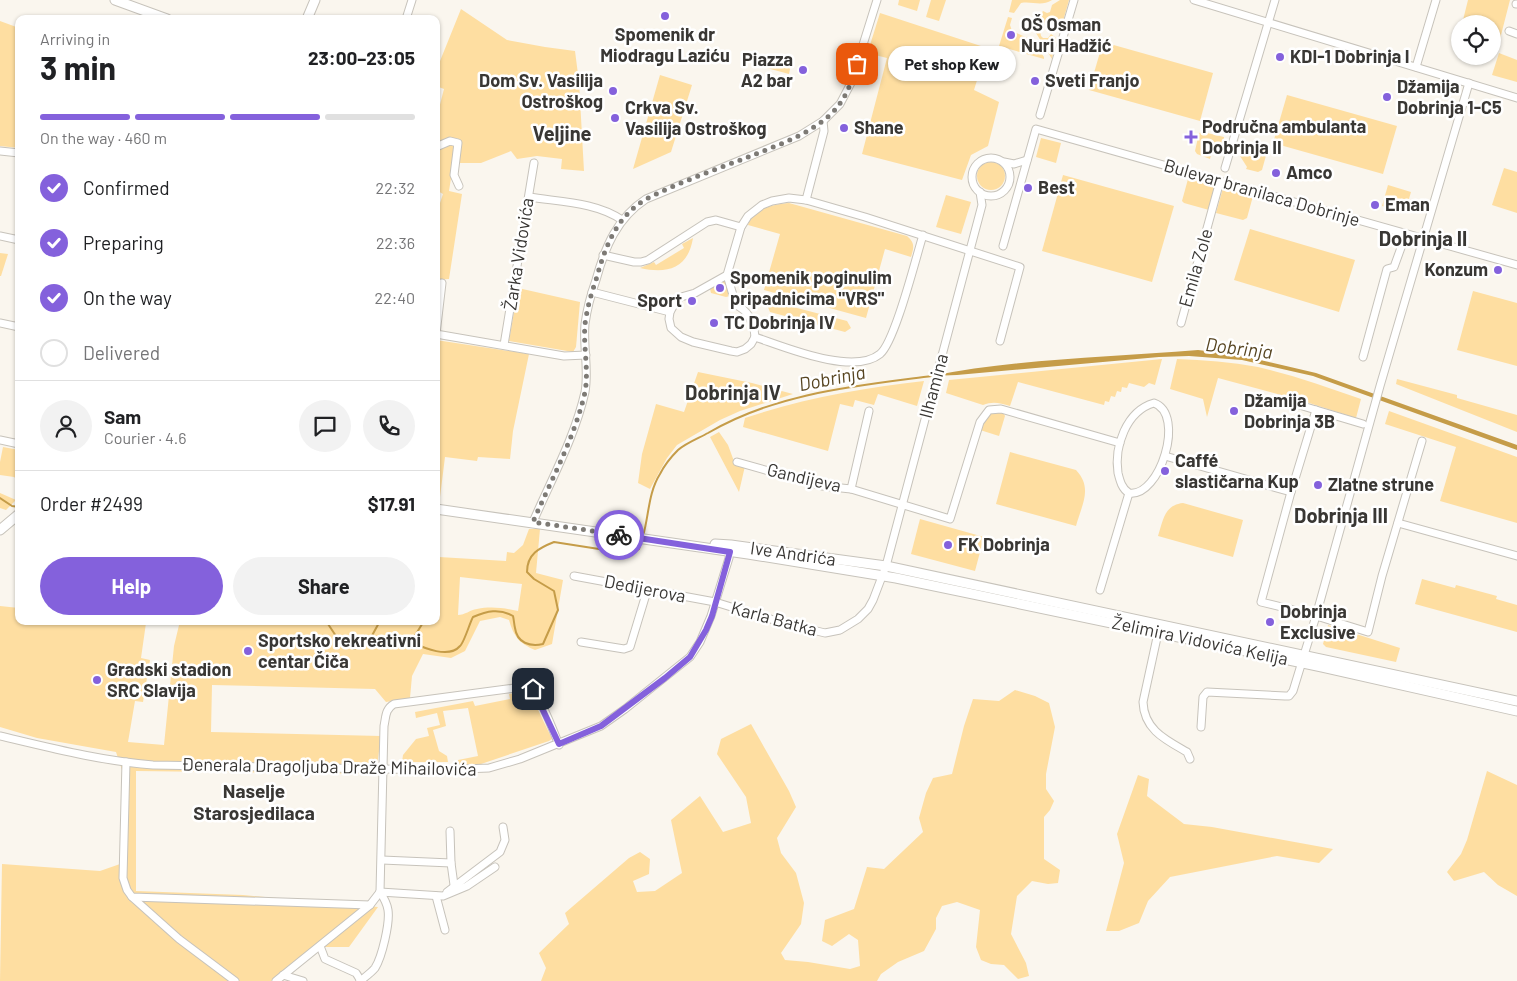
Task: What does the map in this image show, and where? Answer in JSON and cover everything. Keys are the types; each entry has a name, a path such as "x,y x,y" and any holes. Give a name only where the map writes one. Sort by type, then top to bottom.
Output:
{"main road":[{"path":"115,0 156,15"},
{"path":"309,15 315,0"},
{"name":"Ive Andrića","path":"440,510 652,540 886,566"},
{"path":"0,530 15,517"},
{"name":"Ive Andrića","path":"730,548 882,576"},
{"name":"Želimira Vidovića Kelija","path":"886,566 1303,659 1517,711"},
{"name":"Želimira Vidovića Kelija","path":"882,576 1158,633 1517,701"}],"street":[{"path":"407,15 412,0"},
{"path":"533,522 570,438 581,405 586,383 585,324 603,254 610,238 622,220 636,205 653,196 799,136 823,121 840,104 851,83 877,0"},
{"path":"1040,115 1074,0"},
{"path":"1194,0 1517,98"},
{"path":"1225,168 1275,0"},
{"path":"1416,66 1436,0"},
{"path":"1509,31 1517,34"},
{"path":"1200,727 1204,694 1210,692 1289,696 1293,691 1469,83"},
{"path":"806,200 824,131 823,121"},
{"name":"Bulevar branilaca Dobrinje","path":"1024,161 1036,128 1517,265"},
{"path":"440,145 450,140 458,143 454,176 459,186"},
{"path":"0,151 15,153"},
{"path":"991,196 980,192 975,187 972,177 974,167 987,158 992,157 1014,164 1024,161"},
{"path":"982,205 991,196 1005,190 1011,175 1024,161"},
{"path":"1003,246 1024,161"},
{"path":"1004,162 1009,168 1011,175"},
{"name":"Žarka Vidovića","path":"504,345 534,163"},
{"name":"Emila Zole","path":"1181,323 1220,181"},
{"name":"Ilhamina","path":"886,566 982,205 980,192"},
{"path":"529,196 598,208 622,220"},
{"path":"727,275 694,293 681,297 672,306 669,324 681,337 693,342 737,352 748,346 755,337 749,316 736,305 727,275 741,227 753,211 768,202 789,198 806,200 923,235 970,250 975,254 1020,267 1000,342"},
{"path":"603,254 641,262 648,260 707,222 721,221 741,227"},
{"path":"1363,358 1387,269 1394,267 1406,234"},
{"path":"755,337 843,363 857,363 880,354 895,325 923,235"},
{"path":"0,236 15,239"},
{"path":"440,284 442,284 440,301"},
{"path":"592,292 670,312"},
{"path":"0,323 15,326"},
{"path":"440,335 564,356 586,355"},
{"path":"1277,402 1279,399 1362,424"},
{"path":"1158,404 1164,410 1167,421 1168,441 1165,456 1157,473 1145,488 1137,493 1129,493 1122,487 1118,474 1117,457 1120,443 1125,429 1140,410 1147,406 1158,404"},
{"path":"850,489 950,519 980,422 989,410 1001,408 1120,443"},
{"path":"1316,410 1261,602 1368,632 1382,576 1422,441"},
{"name":"Gandijeva","path":"737,462 822,486 850,489 869,411"},
{"path":"0,440 15,443"},
{"path":"1165,456 1291,492"},
{"path":"1100,590 1129,493"},
{"path":"1398,523 1517,556"},
{"name":"Đenerala Dragoljuba Draže Mihailovića","path":"0,736 57,750 126,762 163,765 439,770 489,768 520,760 601,726 690,657 706,630 716,602 730,548"},
{"name":"Karla Batka","path":"716,602 780,622 825,633 832,632 850,625 868,609 886,566"},
{"name":"Dedijerova","path":"574,576 647,591 716,602"},
{"path":"581,642 624,650 630,647 647,591"},
{"path":"1158,633 1143,709 1150,726 1187,752 1190,760"},
{"path":"320,946 325,959 356,973 360,981 374,969 379,959 389,919 388,908 380,892 386,712 389,706 530,686 544,709 559,744"},
{"path":"126,762 123,878 127,890 132,897 179,938 235,981"},
{"path":"439,896 500,852 505,840 503,827"},
{"path":"450,831 454,885"},
{"path":"382,860 451,863"},
{"path":"380,892 439,896 467,886 495,867"},
{"path":"276,981 370,905 380,892"},
{"path":"439,896 445,930"},
{"path":"132,897 370,905"},
{"path":"283,975 303,981"}],"shaded area":[{"path":"899,0 920,0 917,11 898,5"},
{"path":"931,0 946,0 939,21 926,17"},
{"path":"1012,0 1052,0 1041,3 1021,3 1014,13 1009,12"},
{"path":"1060,0 1069,0 1063,21 1055,26 1041,22 1039,17 1043,11 1050,12 1052,5"},
{"path":"1468,0 1510,0 1501,35 1501,15 1464,15"},
{"path":"461,9 507,40 575,51 579,82 584,171 561,169 562,159 537,156 517,159 511,151 481,163 459,163 461,143 457,138 448,138 440,142 440,104 444,89 440,88 440,61"},
{"path":"880,13 987,48 974,90 999,102 988,146 971,155 962,180 862,154 887,58 875,55 872,63 865,61"},
{"path":"1008,17 1012,18 1010,25 1012,31 1032,40 1044,59 999,46"},
{"path":"0,21 15,27 15,148 0,146"},
{"path":"1040,31 1043,38 1048,38 1051,34 1056,38 1052,59 1036,33"},
{"path":"1103,42 1213,73 1200,121 1089,90"},
{"path":"1501,54 1517,60 1517,82 1492,75 1495,65 1501,65"},
{"path":"766,57 791,64 789,74 763,67"},
{"path":"660,75 692,85 671,152 633,169"},
{"path":"1287,95 1397,126 1383,174 1273,143"},
{"path":"1203,132 1224,137 1221,153 1218,152 1211,155 1210,159 1197,154 1195,151 1199,133"},
{"path":"1041,138 1061,143 1056,163 1036,157"},
{"path":"1246,143 1265,149 1267,152 1262,170 1258,172 1246,169 1247,167 1240,156 1243,145"},
{"path":"449,144 456,146 449,191 462,194 449,279 440,280 440,203 443,194 440,192 440,149"},
{"path":"991,162 1001,166 1005,176 1001,186 991,190 981,186 977,176 981,166"},
{"path":"1504,168 1517,172 1517,213 1492,205"},
{"path":"1063,175 1174,206 1152,282 1042,251"},
{"path":"1188,179 1216,186 1209,210 1182,201"},
{"path":"1388,185 1411,192 1406,209 1401,211 1382,206"},
{"path":"1223,188 1253,196 1247,218 1243,220 1216,213"},
{"path":"946,195 971,202 961,234 936,227"},
{"path":"789,203 907,236 913,243 911,257 885,249 866,318 764,290 780,234 748,225 754,215 764,208"},
{"path":"1250,229 1355,260 1339,312 1234,280"},
{"path":"693,238 686,257 675,267 659,270 640,268 654,262 656,265 684,248 682,244"},
{"path":"0,253 8,254 1,276 0,276"},
{"path":"725,279 730,296 726,297 711,293 710,289"},
{"path":"518,288 580,302 576,347 573,352 509,341"},
{"path":"1473,291 1517,303 1517,366 1457,350"},
{"path":"774,302 847,321 851,328 845,332 770,312 767,305"},
{"path":"440,341 529,354 513,431 510,459 478,457 477,461 445,457 440,497"},
{"name":"Dobrinja","path":"1198,350 1239,355 1316,373 1517,445 1517,450 1313,376 1242,360 1189,356 1159,357 931,376 1030,362"},
{"path":"1162,359 1155,385 1149,383 1144,387 1129,383 1127,388 1122,387 1121,392 1117,391 1115,397 1111,396 1109,402 1105,401 1104,405 1018,382 1010,406 996,403 983,405 946,393 949,380"},
{"path":"1177,359 1258,367 1323,386 1361,399 1356,418 1303,401 1218,378 1207,417 1203,399 1170,389"},
{"path":"698,372 793,394 740,411 720,420 677,445 667,458 650,489 638,483 642,454 656,404 684,412"},
{"path":"1397,379 1457,395 1457,398 1517,415 1517,432 1396,384"},
{"path":"924,381 917,406 878,394 874,405 855,400 853,407 840,404 828,451 743,427 745,418 811,399"},
{"path":"1389,411 1517,457 1517,523 1440,501 1456,447 1385,424"},
{"path":"1003,412 1005,416 999,436 980,430 990,413"},
{"path":"719,432 728,445 735,464 745,466 739,492 710,437"},
{"path":"3,447 15,449 15,478 0,475"},
{"path":"1010,452 1076,470 1084,483 1085,496 1076,526 996,504"},
{"path":"0,493 15,500 6,510 0,508"},
{"path":"1183,503 1243,520 1233,557 1158,536 1168,510 1177,504"},
{"name":"FK Dobrinja","path":"920,519 984,537 975,571 911,554"},
{"path":"529,529 540,529 536,573 563,580 552,644 535,650 518,639 509,620 500,617 480,621 465,651 451,658 423,654 412,676 410,698 386,702 375,689 212,685 211,732 381,736 376,774 136,771 136,891 243,895 378,907 349,947 316,947 271,981 0,981 2,864 100,871 120,864 122,770 116,752 37,738 0,727 0,606 15,608 15,625 146,625 141,658 150,660 143,702 135,701 128,742 164,745 174,646 179,625 440,625 440,557 506,561 507,552 514,553 523,545","holes":["460,577 522,584 518,611 503,608 487,608 458,615"]},
{"path":"1422,579 1455,588 1456,585 1497,596 1496,599 1517,605 1517,632 1415,604"},
{"path":"1328,625 1400,648 1396,662 1326,647 1323,644"},
{"path":"1015,690 1035,696 1049,703 1055,727 1046,774 1046,789 1054,801 1044,817 1044,859 1060,870 1058,883 1048,884 1032,881 1017,896 1011,934 1026,963 1029,976 1018,979 1004,965 991,964 981,960 976,947 980,910 957,902 942,906 936,918 936,929 924,951 898,962 881,974 877,981 541,981 546,968 539,953 569,924 565,913 629,858 640,852 650,859 649,874 633,881 637,892 655,891 682,873 671,820 700,796 723,832 751,823 746,797 717,754 721,739 751,724 796,807 777,838 781,853 796,873 804,903 801,924 781,953 785,960 850,969 860,966 858,940 849,934 832,946 822,941 825,920 854,909 867,867 884,869 923,832 919,818 926,793 933,778 952,774 973,699 999,701"},
{"path":"525,691 531,695 552,739 549,741 481,764 458,765 458,760 478,756 468,708 443,711 446,726 433,730 439,751 447,756 448,762 402,762 403,755 416,739 429,736 427,728 440,725 437,713 416,718 415,712 473,701 475,706 510,699 509,694"},
{"path":"1487,771 1517,785 1517,896 1498,885 1484,872 1454,881 1447,872 1461,854 1467,840"},
{"path":"1138,775 1149,779 1147,796 1184,824 1212,827 1333,849 1319,863 1277,856 1170,877 1148,901 1139,923 1119,931 1106,931 1124,863 1117,834"}],"waterway":[{"name":"Dobrinja","path":"643,536 656,481 673,455 689,443 734,419 788,400 845,388 932,376"},
{"path":"0,498 15,506"},
{"name":"Dobrinja","path":"422,625 411,642 436,651 450,652 462,644 473,617 493,611 503,612 513,616 516,633 521,640 533,645 543,644 558,610 554,591 534,579 527,572 529,561 535,552 554,542 631,554 639,549 641,541"},
{"path":"329,625 338,639 354,649 369,641 378,625"}],"way so far":[{"path":"619,535 533,522 572,432 585,392 585,324 592,292 606,246 622,220 636,205 646,199 812,129 834,111 843,99 857,64"}],"place":[{"name":"Spomenik dr Miodragu Laziću","path":"665,16"},
{"name":"OŠ Osman Nuri Hadžić","path":"1011,35"},
{"name":"KDI-1 Dobrinja I","path":"1280,57"},
{"name":"Pet shop Kew","path":"857,64"},
{"name":"Piazza A2 bar","path":"803,70"},
{"name":"Sveti Franjo","path":"1035,81"},
{"name":"Dom Sv. Vasilija Ostroškog","path":"613,91"},
{"name":"Džamija Dobrinja 1-C5","path":"1387,97"},
{"name":"Crkva Sv. Vasilija Ostroškog","path":"615,118"},
{"name":"Shane","path":"844,128"},
{"name":"Područna ambulanta Dobrinja II","path":"1191,137"},
{"name":"Amco","path":"1276,173"},
{"name":"Best","path":"1028,188"},
{"name":"Eman","path":"1375,205"},
{"name":"Konzum","path":"1498,270"},
{"name":"Spomenik poginulim pripadnicima \"VRS\"","path":"720,288"},
{"name":"Sport","path":"692,301"},
{"name":"TC Dobrinja IV","path":"714,323"},
{"name":"Džamija Dobrinja 3B","path":"1234,411"},
{"name":"Caffé slastičarna Kup","path":"1165,471"},
{"name":"Zlatne strune","path":"1318,485"},
{"name":"FK Dobrinja","path":"948,545"},
{"name":"Dobrinja Exclusive","path":"1270,622"},
{"name":"Sportsko rekreativni centar Čiča","path":"248,651"},
{"name":"Gradski stadion SRC Slavija","path":"97,680"}],"district":[{"name":"Veljine","path":"562,134"},
{"name":"Dobrinja II","path":"1423,239"},
{"name":"Dobrinja IV","path":"733,393"},
{"name":"Dobrinja III","path":"1341,516"},
{"name":"Naselje Starosjedilaca","path":"254,802"}],"route":[{"path":"533,689 559,744 601,726 618,714 690,657 700,642 712,616 730,552 619,535"}]}
